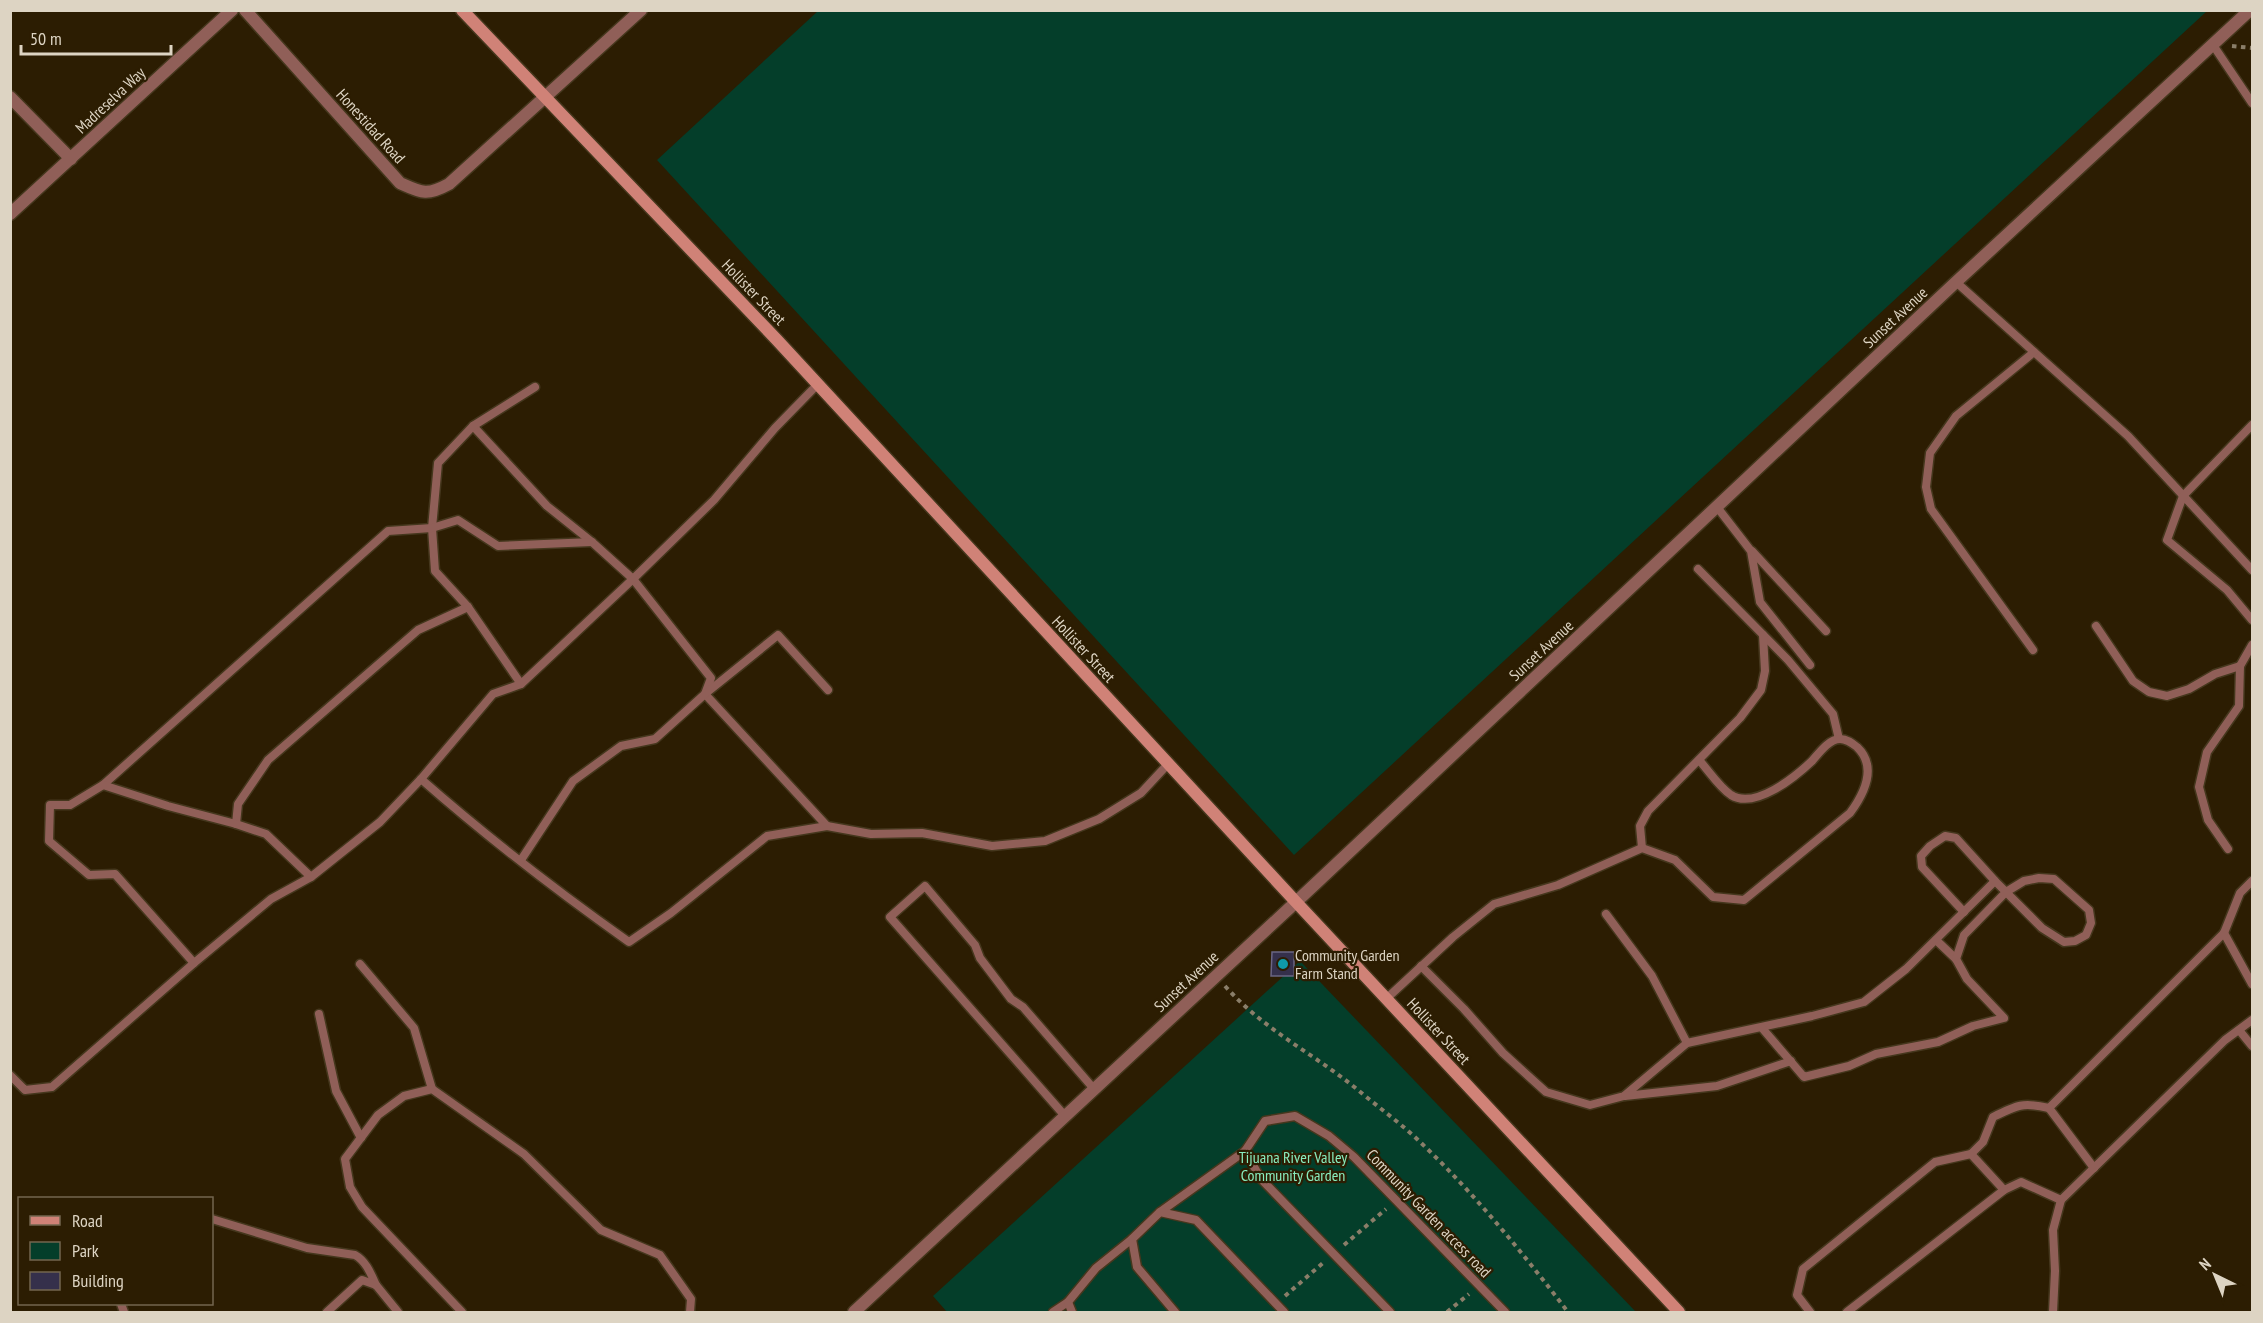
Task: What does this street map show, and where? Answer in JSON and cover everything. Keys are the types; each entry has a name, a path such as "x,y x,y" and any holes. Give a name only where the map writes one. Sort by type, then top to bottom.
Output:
{"street":[{"name":"Madreselva Way","path":"10,214 232,10"},
{"name":"Honestidad Road","path":"244,10 400,183 422,193 435,192 449,184 641,10"},
{"name":"Hollister Street","path":"462,10 818,384 1296,902 1679,1312"},
{"name":"Sunset Avenue","path":"854,1312 2250,10"},
{"path":"10,97 71,159"}],"lane":[{"path":"2213,45 2253,103"},
{"path":"1956,282 2128,436 2253,570"},
{"path":"2033,650 1931,509 1926,487 1930,453 1956,416 2034,351"},
{"path":"10,1075 25,1090 52,1087 194,963 272,899 311,877 380,822 421,779 493,694 521,684 633,579 714,500 775,428 818,384"},
{"path":"521,684 468,607 435,571 432,528 438,463 473,426 535,387"},
{"path":"2253,425 2183,496 2167,540 2226,590 2253,620"},
{"path":"473,426 547,506 633,579 711,678 705,694"},
{"path":"1717,507 1751,551 1826,631"},
{"path":"194,963 115,874 88,874 49,842 50,805 70,805 103,785 388,531 432,528 458,520 498,546 592,542"},
{"path":"1751,551 1760,602 1810,664"},
{"path":"1698,569 1788,660 1833,714 1839,739"},
{"path":"236,824 238,804 268,760 418,630 468,607"},
{"path":"2097,626 2133,681 2148,692 2167,696 2189,689 2215,674 2240,666"},
{"path":"521,860 573,781 621,746 655,739 705,694 778,635 828,690"},
{"path":"1642,848 1640,826 1648,811 1740,718 1761,690 1765,671 1763,635"},
{"path":"2228,849 2208,820 2199,787 2207,752 2239,706 2240,666 2253,645"},
{"path":"705,694 827,826"},
{"path":"1386,999 1453,937 1494,904 1557,885 1642,848 1675,860 1713,897 1744,900 1850,813 1863,795 1868,778 1868,768 1859,749 1850,741 1839,739 1827,745 1810,763 1780,786 1753,798 1731,795 1700,760"},
{"path":"421,779 460,813 629,942 671,913 767,836 827,826 871,834 922,833 993,846 1045,841 1100,819 1141,793 1168,764"},
{"path":"103,785 266,834 311,877"},
{"path":"1956,959 1964,935 2006,892 2024,881 2039,878 2054,879 2088,909 2091,922 2086,935 2075,941 2064,942 2042,928 2006,892 1995,881 1956,838 1945,836 1930,846 1922,856 1922,867 1964,912"},
{"path":"2049,1108 2224,933 2240,893 2253,880"},
{"path":"1624,1096 1687,1043 1762,1028 1864,1002 1906,969 1995,881"},
{"path":"1065,1116 890,917 925,885 975,945 980,958 1011,999 1023,1007 1094,1089"},
{"path":"1606,914 1652,976 1687,1043"},
{"path":"2224,933 2253,984"},
{"path":"1762,1028 1804,1077 1849,1066 1876,1053 1938,1042 1973,1026 2004,1018 1967,979 1956,959 1936,940"},
{"path":"360,964 414,1028 432,1089 524,1154 600,1230 660,1256 691,1299 690,1312"},
{"path":"1422,966 1503,1053 1546,1092 1590,1105 1624,1096 1717,1086 1791,1061"},
{"path":"319,1014 336,1091 361,1138"},
{"path":"2053,1312 2054,1230 2061,1200 2225,1040 2253,1020"},
{"path":"2239,1030 2253,1046"},
{"path":"432,1089 404,1096 378,1115 345,1159 350,1187 362,1207 462,1312"},
{"path":"1810,1312 1797,1295 1803,1269 1935,1162 1971,1154 1983,1142 1993,1117 2016,1105 2030,1103 2049,1108 2094,1168"},
{"name":"Community Garden access road","path":"1053,1312 1068,1302 1096,1268 1132,1239 1160,1212 1245,1151 1266,1121 1295,1116 1329,1136 1354,1157 1505,1312"},
{"path":"1245,1151 1261,1179 1390,1312"},
{"path":"1971,1154 2004,1190"},
{"path":"1847,1312 2004,1190 2021,1182 2061,1200"},
{"path":"1160,1212 1196,1220 1284,1312"},
{"path":"213,1219 307,1248 355,1255 370,1270 376,1285 398,1312"},
{"path":"1132,1239 1137,1267 1175,1312"},
{"path":"327,1312 362,1280 376,1285"},
{"path":"1068,1302 1072,1312"}],"path":[{"path":"1216,976 1238,1000 1273,1031 1341,1076 1417,1139 1478,1201 1523,1252 1568,1312"},
{"path":"1447,1312 1479,1285"}],"green space":[{"path":"818,11 2207,11 1294,855 657,160"},
{"name":"Tijuana River Valley Community Garden","path":"1300,961 1636,1312 947,1312 933,1296"}],"building":[{"name":"Community Garden Farm Stand","path":"1272,952 1294,952 1294,976 1271,976"}],"place":[{"name":"Community Garden Farm Stand","path":"1283,964"}]}
